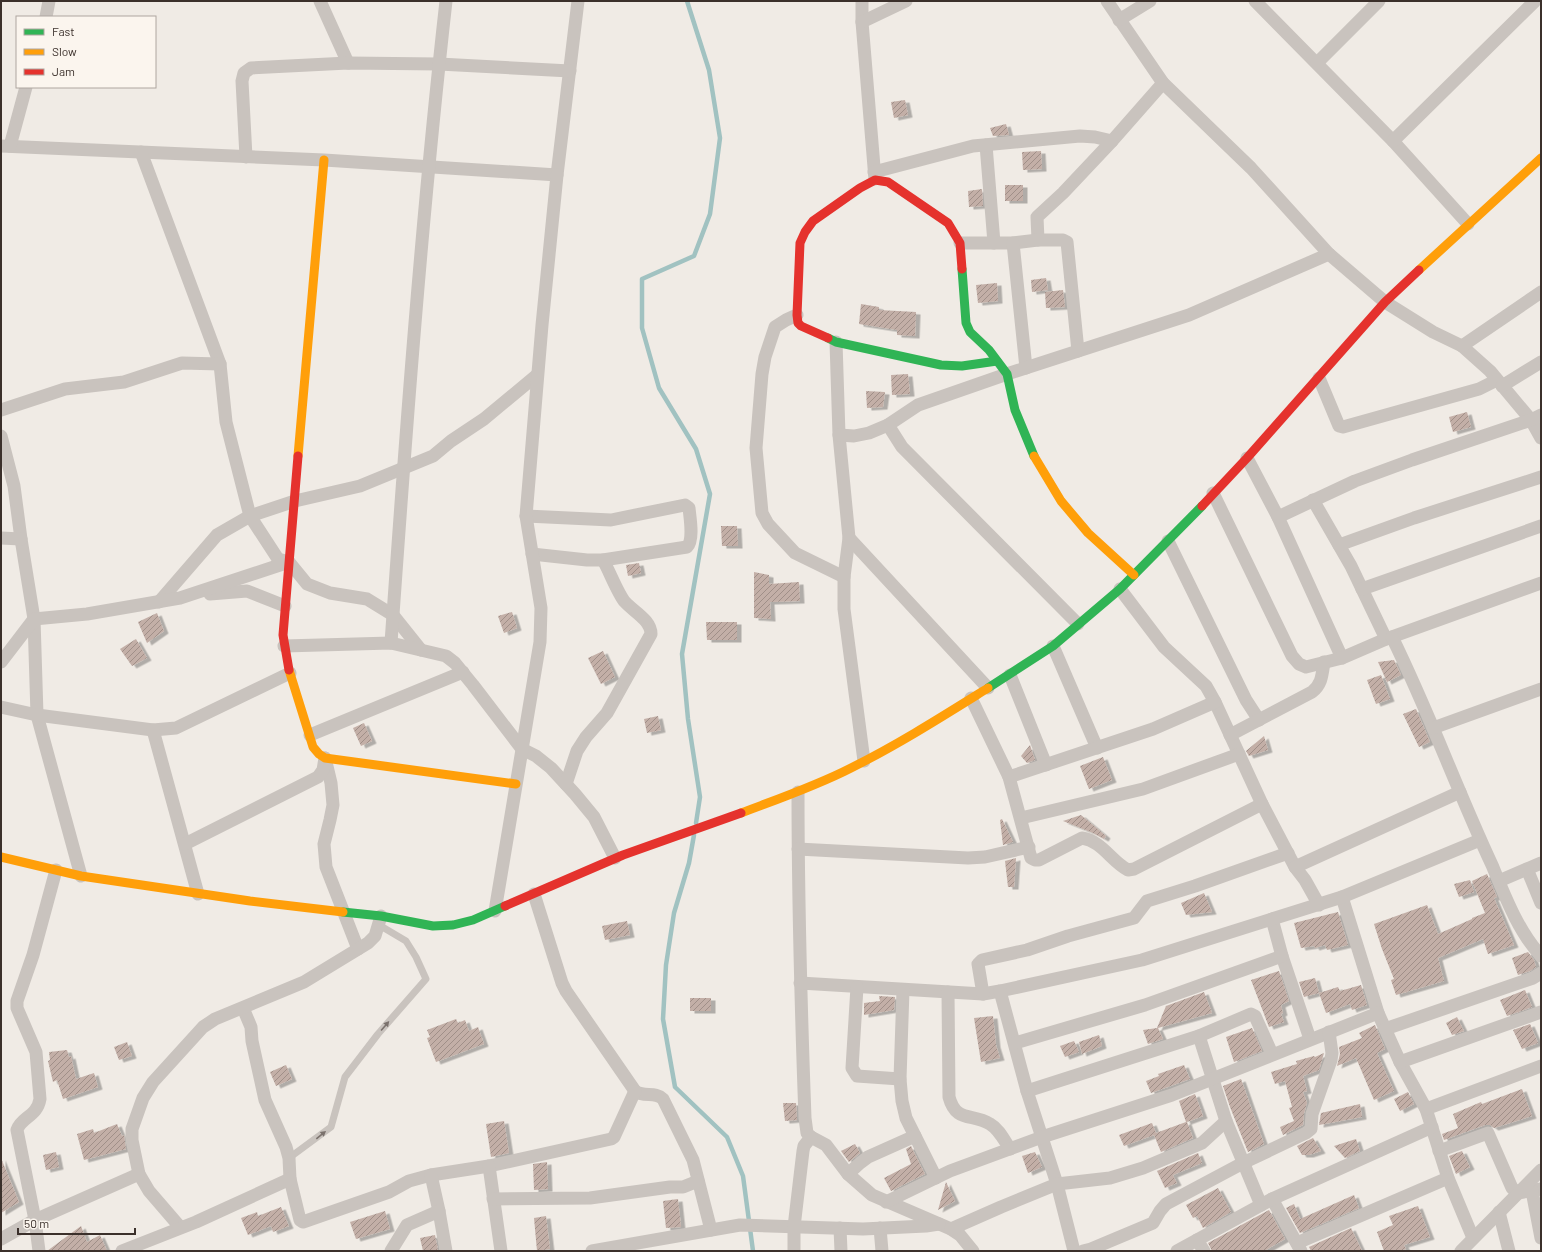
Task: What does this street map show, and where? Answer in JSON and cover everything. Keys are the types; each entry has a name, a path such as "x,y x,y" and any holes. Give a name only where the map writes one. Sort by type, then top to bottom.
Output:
{"street":[{"path":"46,16 49,1"},
{"path":"320,1 348,63"},
{"path":"391,643 404,469 439,64 446,1"},
{"path":"495,910 540,642 541,608 526,516 537,376 557,175 578,1"},
{"path":"862,1 862,22 874,176"},
{"path":"862,22 906,1"},
{"path":"1107,1 1163,83 1251,168 1329,254 1385,302 1433,332 1462,346 1490,371 1500,383 1536,417 1541,438"},
{"path":"1120,20 1150,1"},
{"path":"1255,1 1393,141 1468,224"},
{"path":"1317,63 1379,1"},
{"path":"1393,141 1535,1"},
{"path":"246,157 242,81 244,73 251,68 348,63 439,64 570,71"},
{"path":"1038,240 1037,217 1047,206 1063,193 1112,141 1163,83"},
{"path":"26,88 5,146 324,160 557,175"},
{"path":"997,361 964,367 953,367 836,342 801,326 798,322 797,315 800,243 805,232 813,221 860,188 874,176 962,148 986,144 1080,136 1095,137 1112,141"},
{"path":"986,144 994,243"},
{"path":"141,152 220,364 226,422 250,516 278,559 289,562 307,584 330,593 367,599 393,615 421,650"},
{"path":"1,857 81,876 198,894 344,912 380,920 433,926 453,925 473,920 615,858 798,792 850,769 899,743 1010,675 1053,646 1120,589 1247,458 1385,302 1541,158"},
{"path":"324,160 283,635 290,673 313,747 325,758 516,784"},
{"path":"874,176 888,182 948,223 960,243 966,323 970,332 989,350 1006,374 1015,410 1031,450 1061,501 1088,532 1134,574"},
{"path":"960,243 1013,243 1038,240 1063,240 1067,242 1078,351"},
{"path":"1013,243 1026,368"},
{"path":"839,435 854,436 869,433 888,425 918,405 1006,374 1189,315 1329,254"},
{"path":"1462,346 1541,292"},
{"path":"797,315 775,326 765,356 756,448 762,513 768,524 795,553 844,577"},
{"path":"836,342 839,435 849,538 844,577 844,609 864,762"},
{"path":"1319,378 1339,426 1343,428 1500,383 1541,362"},
{"path":"1,410 65,389 124,382 182,363 220,364"},
{"path":"159,602 217,535 250,516 295,500 360,486 433,456 451,441 484,419 537,376"},
{"path":"1278,517 1355,481 1405,462 1536,417"},
{"path":"888,425 902,447 1078,624"},
{"path":"1,436 14,486 34,620 37,715 81,876"},
{"path":"1247,458 1278,517 1342,658"},
{"path":"1339,545 1414,518 1541,477"},
{"path":"1213,493 1292,656 1299,664 1306,667 1342,658 1389,638 1541,583"},
{"path":"1313,500 1411,677 1434,728 1480,840 1499,881 1533,948 1541,956"},
{"path":"526,516 611,520 685,505 689,508 691,530 689,544 687,547 604,560 587,560 532,554"},
{"path":"1362,590 1541,526"},
{"path":"1,538 21,539"},
{"path":"849,538 988,688"},
{"path":"1168,541 1246,700 1258,720"},
{"path":"566,784 577,751 586,737 607,713 651,634 651,628 648,624 624,601 604,560"},
{"path":"1,662 34,620 87,614 180,598 289,562"},
{"path":"1120,589 1164,647 1206,686 1215,702 1262,804 1295,867 1305,880 1319,904"},
{"path":"190,595 247,591 285,606"},
{"path":"284,646 391,643 446,656 463,672 522,749 536,756 551,768 566,784 594,818 615,858"},
{"path":"1053,646 1097,748"},
{"path":"1230,735 1312,692 1318,687 1322,679 1324,662"},
{"path":"310,735 463,672"},
{"path":"1,707 37,715 153,730 176,728 290,673"},
{"path":"1010,675 1046,765"},
{"path":"1434,728 1541,689"},
{"path":"971,698 1009,778 1031,858 1035,860 1039,860 1082,838 1090,839 1097,843 1121,867 1128,870 1134,869 1262,804"},
{"path":"1009,778 1153,729 1215,702"},
{"path":"153,730 198,894"},
{"path":"1021,818 1143,789 1239,754"},
{"path":"185,844 318,777 323,770 325,758"},
{"path":"325,758 331,783 333,805 324,844 326,867 358,949"},
{"path":"798,792 800,983 805,1118 807,1133 811,1137 826,1145 848,1174 872,1195 951,1230 960,1235 973,1251"},
{"path":"1295,867 1460,792"},
{"path":"800,983 983,994 1000,992 1142,960 1342,897 1480,840"},
{"path":"798,850 968,858 985,857 1029,847"},
{"path":"983,994 978,964 982,960 1028,950 1068,936 1134,918 1147,901 1195,886 1288,852"},
{"path":"1499,881 1541,863"},
{"path":"1527,869 1541,903"},
{"path":"39,1251 35,1220 17,1130 39,1106 40,1099 36,1052 17,1008 17,1001 33,955 56,870"},
{"path":"534,894 562,983 566,991 635,1091 639,1094 656,1094 663,1099 693,1160 711,1230"},
{"path":"1342,897 1378,1013 1400,1062 1426,1109 1448,1178 1473,1238"},
{"path":"1272,919 1282,956 1310,1040"},
{"path":"180,1227 149,1191 139,1174 132,1140 132,1129 143,1098 153,1082 203,1026 215,1019 314,978 375,936 380,920"},
{"path":"1015,1043 1145,1005 1282,956"},
{"path":"1385,1029 1533,978 1541,973"},
{"path":"857,987 852,1068 857,1076 900,1079"},
{"path":"903,990 900,1079 906,1118 936,1178"},
{"path":"948,992 949,1097 952,1107 958,1114 990,1124 998,1130 1010,1149"},
{"path":"1000,992 1027,1091 1058,1184 1074,1251"},
{"path":"243,1008 251,1027 252,1041 265,1100 286,1146 289,1158 290,1179 300,1220 303,1222 390,1192 409,1181 431,1175 489,1166 614,1137 635,1091"},
{"path":"1400,1062 1541,1012"},
{"path":"886,1202 950,1171 1042,1137 1172,1095 1378,1013"},
{"path":"1027,1091 1199,1036 1253,1014 1272,1054"},
{"path":"1084,1251 1153,1223 1166,1204 1243,1163 1306,1133 1311,1129 1312,1114 1331,1060 1332,1053 1329,1032"},
{"path":"1199,1036 1226,1121 1243,1163 1266,1202 1299,1247 1448,1178"},
{"path":"1426,1109 1541,1066"},
{"path":"951,1230 1001,1206 1058,1184 1110,1178 1143,1168 1202,1143 1226,1121"},
{"path":"1177,1251 1200,1245 1266,1202 1432,1127"},
{"path":"1439,1150 1488,1133 1510,1186 1518,1193"},
{"path":"848,1174 868,1157 915,1136"},
{"path":"794,1251 794,1227 803,1151 804,1146 811,1137"},
{"path":"489,1166 501,1251"},
{"path":"1461,1251 1541,1170"},
{"path":"1,1239 35,1220 139,1174"},
{"path":"431,1175 446,1251"},
{"path":"122,1251 196,1222 290,1179"},
{"path":"493,1199 590,1198 670,1187 683,1187 698,1181"},
{"path":"1518,1193 1537,1190 1541,1238"},
{"path":"392,1251 407,1225 439,1211"},
{"path":"1499,1212 1510,1251"},
{"path":"592,1251 740,1225 880,1228 939,1224"},
{"path":"840,1228 841,1251"},
{"path":"880,1228 882,1251"}],"lane":[{"path":"289,1158 331,1127 345,1077 378,1034 426,979 406,940 380,920"}],"building":[{"path":"905,100 908,115 894,118 891,102"},
{"path":"1006,124 1009,135 993,136 990,128"},
{"path":"1041,151 1042,169 1023,170 1022,152"},
{"path":"1005,185 1023,185 1023,201 1005,201"},
{"path":"982,189 983,206 969,207 968,191"},
{"path":"1046,278 1048,290 1032,292 1031,280"},
{"path":"997,283 998,301 978,303 976,285"},
{"path":"1063,290 1065,307 1046,308 1045,292"},
{"path":"861,304 879,307 879,310 916,312 915,336 897,335 897,330 859,324"},
{"path":"908,374 910,394 892,395 891,375"},
{"path":"866,391 885,392 883,407 867,408"},
{"path":"1467,412 1471,427 1453,432 1449,417"},
{"path":"721,526 737,526 738,546 722,546"},
{"path":"639,563 641,573 628,576 626,565"},
{"path":"754,572 769,575 769,584 799,582 800,601 770,602 771,619 754,618"},
{"path":"512,612 517,628 504,633 498,616"},
{"path":"157,613 164,631 147,643 138,622"},
{"path":"706,622 737,622 737,640 707,640"},
{"path":"136,639 147,658 132,666 120,649"},
{"path":"603,651 615,677 601,684 588,658"},
{"path":"1394,660 1401,675 1387,682 1378,662"},
{"path":"1381,675 1390,699 1376,704 1367,680"},
{"path":"1416,709 1430,742 1419,747 1403,714"},
{"path":"658,716 661,730 647,733 644,719"},
{"path":"364,723 372,741 361,746 353,728"},
{"path":"1264,736 1268,750 1249,756 1246,751"},
{"path":"1030,745 1035,760 1027,763 1021,756"},
{"path":"1103,757 1112,780 1089,789 1080,766"},
{"path":"1081,815 1106,836 1104,839 1063,821"},
{"path":"1002,819 1013,842 1003,845 1000,820"},
{"path":"1016,858 1014,887 1008,887 1005,861"},
{"path":"1487,874 1497,897 1494,898 1514,945 1488,954 1483,939 1438,958 1444,981 1396,995 1391,980 1394,979 1374,924 1427,905 1438,934 1472,919 1485,913 1472,881"},
{"path":"1470,880 1474,892 1459,897 1454,884"},
{"path":"1204,893 1212,912 1186,915 1181,903"},
{"path":"1338,912 1348,945 1327,950 1325,945 1315,948 1314,946 1301,948 1294,923"},
{"path":"627,921 630,935 605,940 602,926"},
{"path":"1528,952 1534,960 1536,967 1530,971 1518,975 1512,958"},
{"path":"1279,971 1289,1001 1281,1005 1283,1013 1281,1014 1284,1022 1269,1027 1251,980"},
{"path":"1315,978 1319,993 1304,997 1299,982"},
{"path":"1361,985 1367,1005 1352,1010 1350,1004 1326,1013 1319,993 1338,987 1340,991"},
{"path":"1525,990 1532,1007 1507,1016 1500,1000"},
{"path":"1204,992 1212,1013 1158,1028 1163,1039 1148,1044 1143,1030 1157,1028 1166,1006"},
{"path":"879,996 895,997 894,1010 864,1015 864,1003 880,1001"},
{"path":"690,998 711,998 711,1011 690,1011"},
{"path":"993,1016 996,1045 1000,1058 981,1062 974,1018"},
{"path":"1457,1017 1464,1031 1452,1035 1446,1023"},
{"path":"456,1019 458,1023 465,1020 469,1031 478,1027 484,1044 436,1062 427,1038 430,1037 427,1030"},
{"path":"1530,1024 1538,1043 1522,1049 1513,1030"},
{"path":"1375,1025 1385,1049 1377,1053 1394,1091 1374,1100 1356,1058 1337,1066 1340,1054 1339,1047 1362,1038 1359,1033"},
{"path":"1252,1028 1262,1051 1234,1062 1226,1037"},
{"path":"1099,1035 1102,1046 1082,1054 1079,1042"},
{"path":"1074,1041 1079,1052 1065,1057 1060,1046"},
{"path":"127,1042 132,1056 119,1060 114,1047"},
{"path":"67,1050 69,1057 71,1056 76,1079 94,1073 98,1087 63,1099 57,1080 53,1082 48,1061 50,1060 49,1052"},
{"path":"1324,1053 1319,1070 1303,1076 1307,1091 1303,1092 1307,1103 1303,1125 1283,1135 1280,1127 1294,1121 1289,1108 1292,1107 1285,1081 1275,1084 1271,1072 1297,1064 1296,1061 1315,1057"},
{"path":"286,1065 292,1079 276,1086 270,1072"},
{"path":"1184,1065 1190,1079 1151,1093 1146,1081 1159,1076 1158,1074"},
{"path":"1241,1079 1264,1144 1248,1152 1223,1086"},
{"path":"1522,1089 1532,1116 1494,1128 1490,1125 1485,1125 1444,1140 1442,1134 1458,1128 1453,1114 1481,1102 1482,1104"},
{"path":"1408,1092 1414,1104 1400,1111 1394,1099"},
{"path":"1195,1094 1203,1116 1187,1122 1193,1138 1161,1152 1154,1135 1124,1146 1119,1135 1152,1123 1156,1133 1186,1122 1179,1101"},
{"path":"783,1103 796,1103 797,1120 785,1121"},
{"path":"1360,1104 1362,1117 1319,1125 1321,1113"},
{"path":"504,1121 509,1153 491,1157 486,1124"},
{"path":"117,1124 122,1136 124,1135 126,1149 84,1160 77,1134 93,1129 94,1133"},
{"path":"1313,1138 1321,1151 1309,1155 1302,1155 1297,1146"},
{"path":"1356,1139 1360,1151 1345,1158 1334,1146"},
{"path":"855,1144 860,1153 849,1162 841,1151"},
{"path":"911,1146 925,1174 891,1191 884,1178 911,1164 906,1149"},
{"path":"1462,1151 1470,1167 1456,1174 1449,1156"},
{"path":"56,1152 59,1167 46,1170 43,1155"},
{"path":"1035,1152 1042,1167 1028,1173 1022,1156"},
{"path":"1198,1153 1202,1163 1173,1175 1177,1183 1165,1188 1157,1171"},
{"path":"1,1158 19,1202 1,1213"},
{"path":"547,1162 548,1189 534,1190 533,1164"},
{"path":"946,1182 955,1201 938,1210"},
{"path":"1218,1188 1231,1212 1203,1228 1197,1216 1193,1218 1186,1205"},
{"path":"1354,1195 1359,1208 1300,1233 1286,1208 1294,1204 1300,1219"},
{"path":"678,1199 681,1227 666,1228 663,1201"},
{"path":"1418,1206 1430,1237 1404,1245 1406,1249 1399,1251 1384,1251 1377,1232 1393,1225 1389,1216"},
{"path":"281,1207 289,1226 273,1232 271,1226 248,1235 241,1218 257,1212 258,1216"},
{"path":"1269,1210 1285,1239 1264,1251 1212,1251 1208,1243"},
{"path":"385,1211 390,1229 356,1239 350,1222"},
{"path":"546,1216 550,1249 537,1251 534,1218"},
{"path":"81,1226 87,1242 100,1235 107,1251 47,1251"},
{"path":"1351,1228 1362,1251 1311,1251 1309,1247"},
{"path":"435,1235 438,1251 423,1251 420,1238"}],"waterway":[{"path":"687,1 709,70 720,138 710,214 694,256 642,279 642,328 659,388 696,449 710,494 682,654 688,719 700,797 696,823"},
{"path":"694,835 689,863 674,913 666,965 663,1019 675,1087 727,1137 743,1176 753,1251"}],"traffic: fast":[{"path":"962,269 966,323 970,332 989,350 1007,374 1015,410 1034,456"},
{"path":"828,338 836,342 941,365 962,366 997,361"},
{"path":"988,688 1053,646 1120,589 1202,506"},
{"path":"343,912 381,916 433,926 453,925 473,920 505,906"}],"traffic: slow":[{"path":"1419,270 1541,158"},
{"path":"298,456 324,160"},
{"path":"1034,456 1061,501 1088,533 1134,575"},
{"path":"289,670 313,747 325,758 516,784"},
{"path":"741,813 838,775 904,740 988,688"},
{"path":"1,857 81,876 250,901 343,912"}],"traffic: jam":[{"path":"828,338 801,326 798,323 800,243 805,232 813,221 860,188 875,180 888,182 948,223 960,243 962,269"},
{"path":"1202,506 1247,458 1385,302 1419,270"},
{"path":"289,670 283,635 298,456"},
{"path":"505,906 623,855 741,813"}]}
